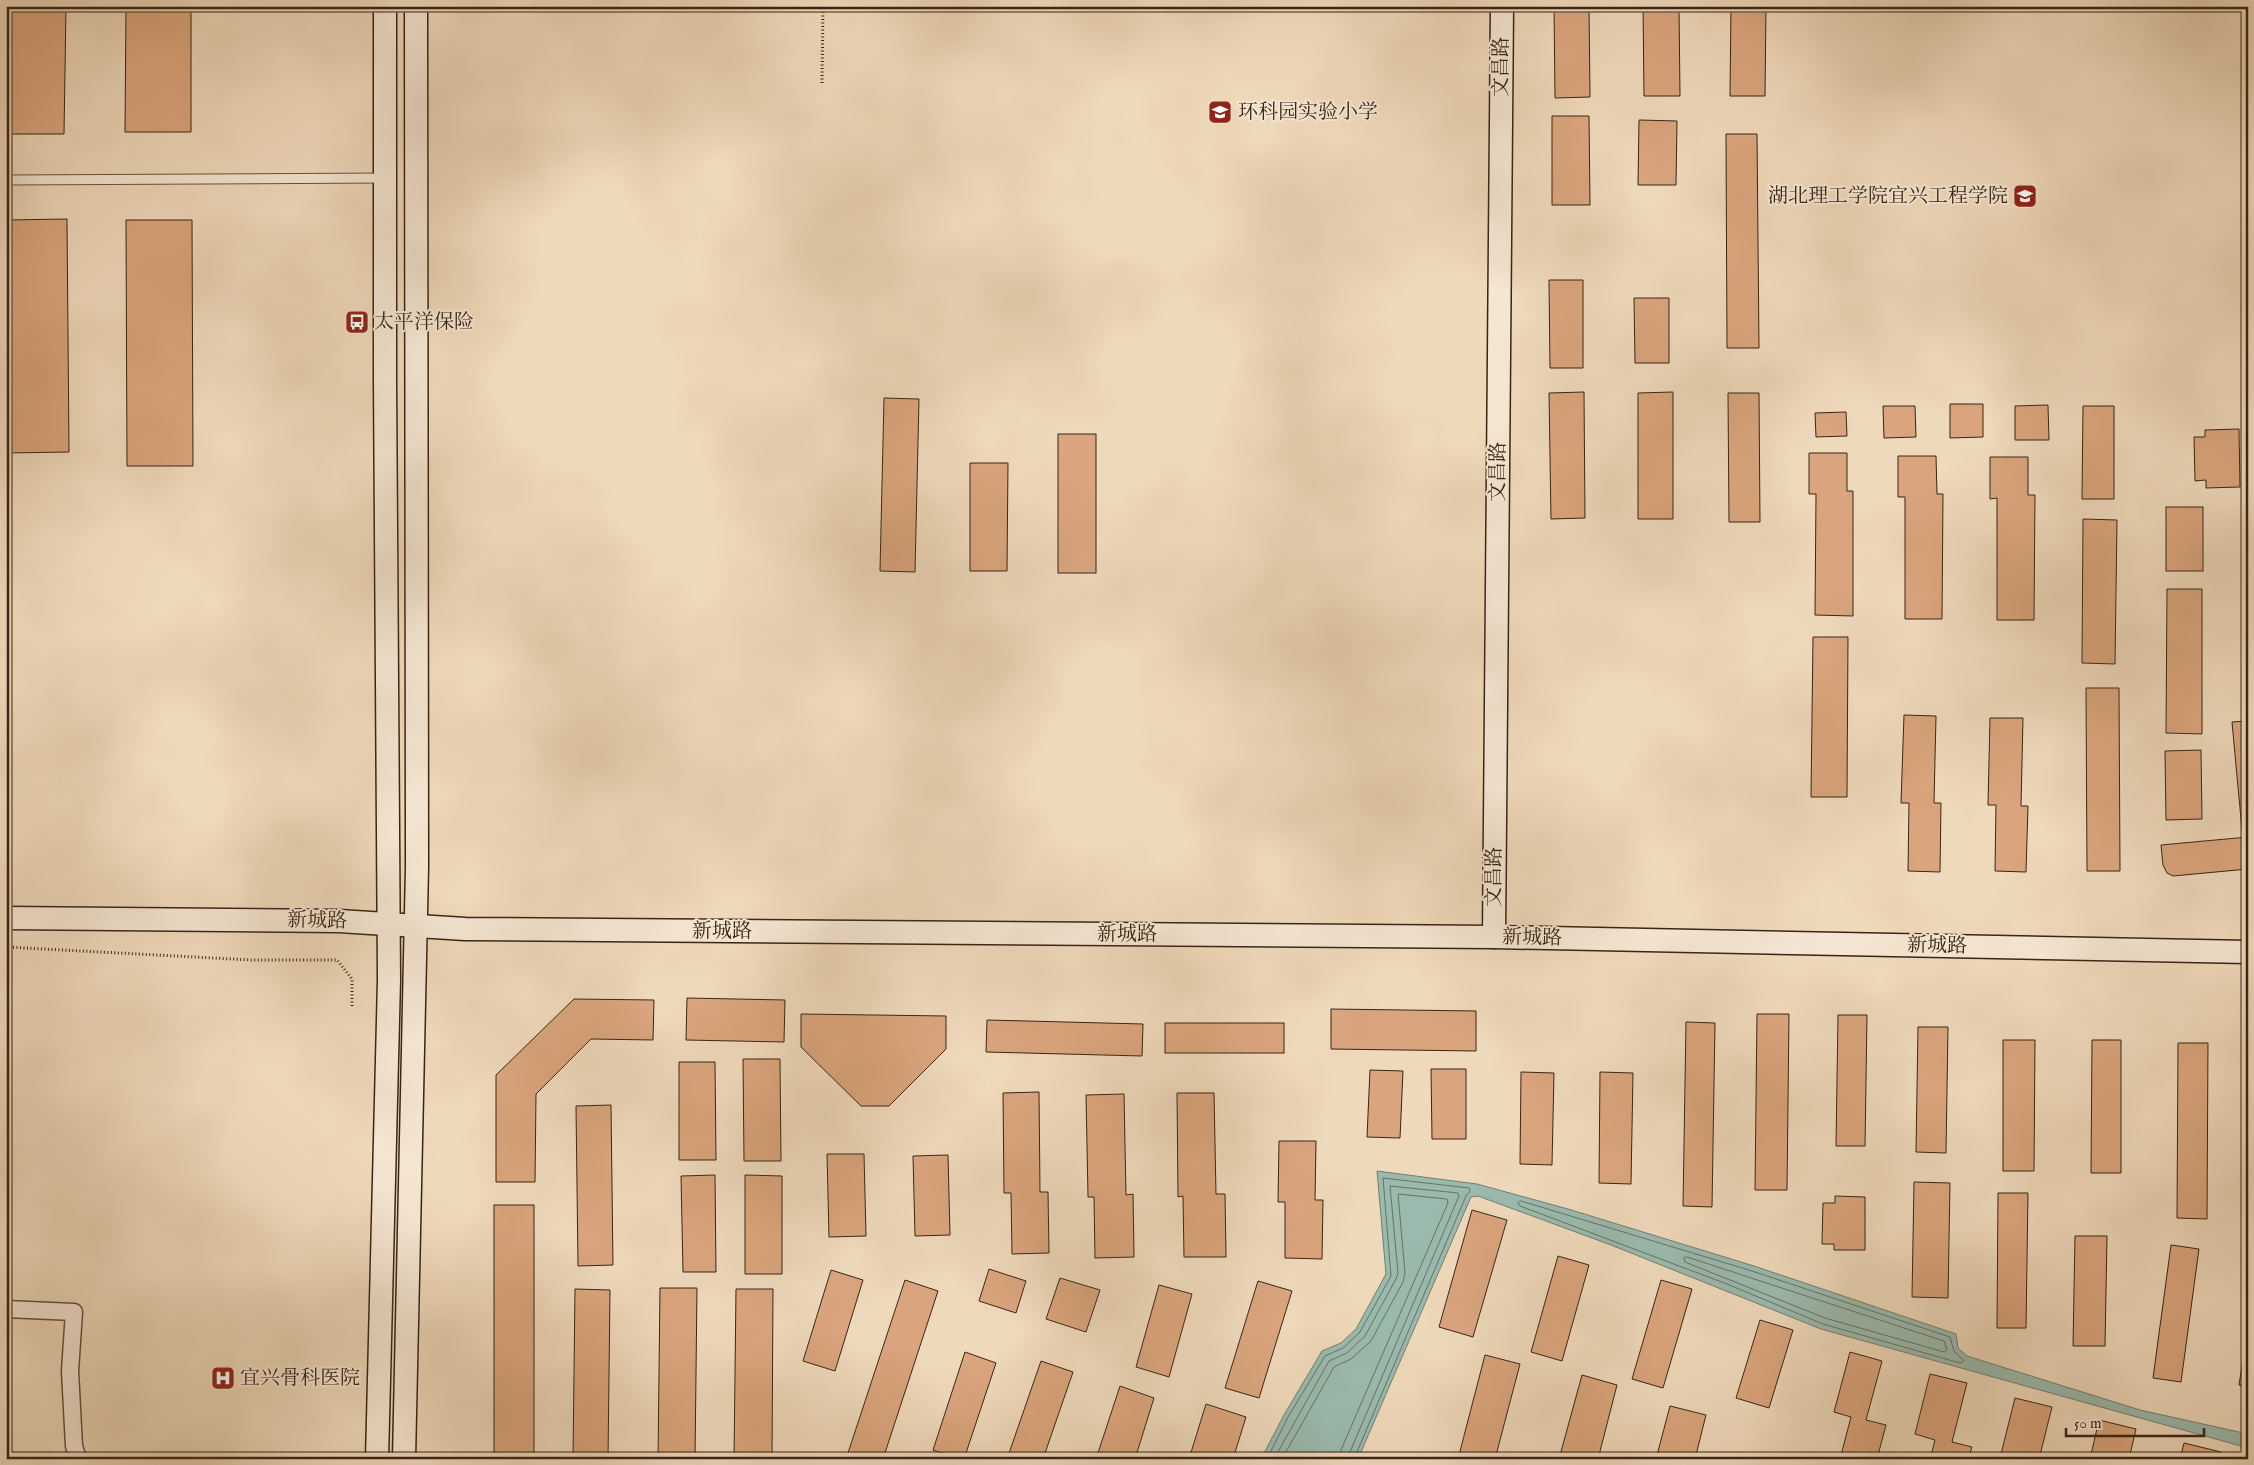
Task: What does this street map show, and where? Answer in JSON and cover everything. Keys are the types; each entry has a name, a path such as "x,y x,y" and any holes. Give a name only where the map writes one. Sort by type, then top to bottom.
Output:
{"street":[{"path":"377,1459 389,924 385,6"},
{"path":"404,1459 416,926 416,6"},
{"name":"文昌路","path":"1494,937 1502,6"},
{"name":"新城路","path":"6,918 339,921 465,929 1494,937 2248,952"},
{"path":"6,1309 74,1312 70,1371 74,1446 78,1459"}],"lane":[{"path":"6,180 385,178"}],"path":[{"path":"822,83 823,6"},
{"path":"6,948 251,960 337,960 352,979 352,1008"}],"water":[{"path":"1377,1171 1477,1184 1568,1209 1754,1266 1956,1334 1958,1348 1967,1356 2140,1410 2248,1434 2248,1448 1821,1329 1611,1245 1478,1196 1471,1197 1358,1459 1261,1459 1284,1415 1322,1351 1341,1343 1356,1329 1386,1274"}],"building":[{"path":"6,6 66,6 64,134 6,134"},
{"path":"126,6 191,6 191,132 125,132"},
{"path":"1554,6 1589,6 1590,97 1555,98"},
{"path":"1643,6 1679,6 1680,96 1644,96"},
{"path":"1731,6 1766,6 1765,96 1730,96"},
{"path":"1552,116 1589,116 1590,205 1552,205"},
{"path":"1639,120 1677,121 1676,185 1638,185"},
{"path":"1726,134 1757,134 1759,348 1727,348"},
{"path":"67,219 69,452 6,453 6,220"},
{"path":"126,220 192,220 193,466 127,466"},
{"path":"1549,280 1583,280 1583,368 1550,368"},
{"path":"1634,298 1669,298 1669,363 1635,363"},
{"path":"1584,392 1585,518 1551,519 1549,393"},
{"path":"1673,392 1673,519 1638,519 1638,393"},
{"path":"1728,393 1759,393 1760,522 1729,522"},
{"path":"884,398 919,399 915,572 880,571"},
{"path":"1950,404 1983,404 1983,437 1950,438"},
{"path":"2048,405 2049,440 2015,440 2015,406"},
{"path":"1883,406 1915,406 1916,437 1884,438"},
{"path":"2083,406 2114,406 2114,499 2082,499"},
{"path":"1846,412 1847,436 1816,437 1815,413"},
{"path":"2239,429 2240,487 2206,488 2206,480 2195,481 2194,437 2205,437 2205,430"},
{"path":"1058,434 1096,434 1096,573 1058,573"},
{"path":"1809,453 1847,453 1847,491 1853,491 1853,616 1815,615 1816,494 1809,494"},
{"path":"1898,456 1936,456 1937,494 1943,494 1942,619 1905,619 1905,497 1898,497"},
{"path":"1990,457 2028,457 2028,495 2035,495 2034,620 1997,620 1997,498 1990,499"},
{"path":"970,463 1008,463 1007,571 970,571"},
{"path":"2166,507 2203,507 2203,571 2166,571"},
{"path":"2248,518 2248,553 2244,519"},
{"path":"2083,519 2117,520 2115,664 2082,663"},
{"path":"2167,589 2202,589 2202,734 2166,733"},
{"path":"1813,637 1848,637 1847,797 1811,797"},
{"path":"2086,688 2119,688 2120,871 2087,871"},
{"path":"1904,715 1936,716 1934,803 1941,803 1940,872 1908,871 1909,803 1901,803"},
{"path":"1990,718 2023,718 2021,806 2028,806 2026,872 1995,871 1996,805 1988,805"},
{"path":"2248,721 2248,830 2242,830 2232,722"},
{"path":"2201,750 2202,819 2166,820 2165,751"},
{"path":"2248,837 2248,869 2173,876 2167,873 2163,865 2161,845"},
{"path":"687,998 785,1000 784,1042 686,1040"},
{"path":"574,999 654,1000 653,1040 591,1039 536,1094 535,1182 496,1182 496,1075"},
{"path":"1331,1009 1476,1011 1476,1051 1331,1049"},
{"path":"801,1014 946,1016 946,1049 889,1106 861,1106 801,1047"},
{"path":"1757,1014 1789,1014 1787,1190 1755,1190"},
{"path":"1838,1015 1867,1015 1865,1146 1836,1146"},
{"path":"987,1020 1143,1024 1142,1056 986,1052"},
{"path":"1686,1022 1715,1023 1712,1207 1683,1206"},
{"path":"1165,1023 1284,1023 1284,1053 1165,1053"},
{"path":"1918,1027 1948,1027 1946,1153 1916,1152"},
{"path":"2003,1040 2035,1040 2034,1171 2003,1171"},
{"path":"2092,1040 2121,1040 2121,1173 2091,1173"},
{"path":"2178,1043 2208,1043 2207,1219 2177,1218"},
{"path":"743,1059 780,1059 781,1161 744,1161"},
{"path":"679,1062 715,1062 716,1160 679,1160"},
{"path":"1431,1069 1466,1069 1466,1139 1432,1139"},
{"path":"1370,1070 1403,1071 1400,1138 1367,1137"},
{"path":"1521,1072 1554,1073 1552,1165 1520,1164"},
{"path":"1600,1072 1633,1073 1631,1184 1599,1183"},
{"path":"1039,1092 1040,1192 1048,1192 1049,1253 1012,1254 1011,1193 1004,1193 1003,1093"},
{"path":"1177,1093 1214,1093 1216,1194 1225,1194 1226,1257 1184,1257 1183,1196 1178,1197"},
{"path":"1124,1094 1126,1195 1133,1194 1134,1257 1095,1258 1094,1197 1088,1197 1086,1095"},
{"path":"611,1105 613,1265 578,1266 576,1106"},
{"path":"1279,1141 1316,1141 1315,1200 1323,1200 1322,1259 1285,1258 1285,1202 1278,1202"},
{"path":"827,1154 864,1154 866,1236 829,1237"},
{"path":"948,1155 950,1235 915,1236 913,1156"},
{"path":"715,1175 716,1272 683,1272 681,1176"},
{"path":"745,1175 782,1176 782,1274 745,1274"},
{"path":"1914,1182 1950,1183 1948,1298 1912,1297"},
{"path":"1998,1193 2028,1193 2026,1328 1997,1328"},
{"path":"1835,1196 1865,1197 1865,1250 1834,1250 1834,1244 1822,1244 1823,1203 1835,1203"},
{"path":"494,1205 534,1205 534,1459 494,1459"},
{"path":"1472,1210 1507,1220 1473,1337 1439,1327"},
{"path":"2075,1236 2107,1236 2105,1346 2073,1346"},
{"path":"2171,1245 2199,1249 2181,1382 2153,1378"},
{"path":"1558,1256 1589,1265 1562,1361 1531,1352"},
{"path":"989,1269 1026,1281 1016,1313 979,1301"},
{"path":"831,1270 863,1280 835,1371 803,1361"},
{"path":"1060,1278 1100,1290 1086,1332 1046,1319"},
{"path":"905,1280 938,1291 883,1459 867,1459 848,1453"},
{"path":"1661,1280 1692,1289 1663,1388 1632,1379"},
{"path":"1258,1281 1292,1291 1259,1398 1225,1388"},
{"path":"1159,1285 1192,1294 1169,1377 1136,1367"},
{"path":"660,1288 697,1288 695,1459 658,1459"},
{"path":"575,1289 610,1290 608,1459 573,1459"},
{"path":"736,1289 773,1289 772,1459 734,1459"},
{"path":"1760,1320 1793,1330 1769,1408 1736,1398"},
{"path":"2248,1328 2248,1386 2239,1385"},
{"path":"965,1352 996,1363 964,1459 960,1459 933,1450"},
{"path":"1850,1352 1882,1361 1866,1420 1886,1425 1877,1459 1840,1459 1851,1417 1834,1412"},
{"path":"1485,1355 1520,1364 1495,1459 1458,1459"},
{"path":"1041,1361 1073,1372 1043,1459 1007,1459"},
{"path":"1930,1374 1967,1383 1952,1442 1972,1447 1968,1459 1930,1459 1935,1440 1915,1434"},
{"path":"1582,1375 1617,1385 1598,1459 1559,1459"},
{"path":"1120,1386 1154,1398 1135,1459 1096,1459"},
{"path":"2015,1398 2052,1407 2039,1459 2000,1458"},
{"path":"1206,1404 1246,1417 1233,1459 1189,1459"},
{"path":"1670,1406 1706,1415 1695,1459 1656,1459"},
{"path":"2099,1420 2136,1429 2129,1459 2090,1459"},
{"path":"2184,1443 2221,1452 2219,1459 2180,1459"}],"place":[{"name":"环科园实验小学","path":"1220,112"},
{"name":"湖北理工学院宜兴工程学院","path":"2025,196"},
{"name":"太平洋保险","path":"357,322"},
{"name":"宜兴骨科医院","path":"223,1378"}]}
